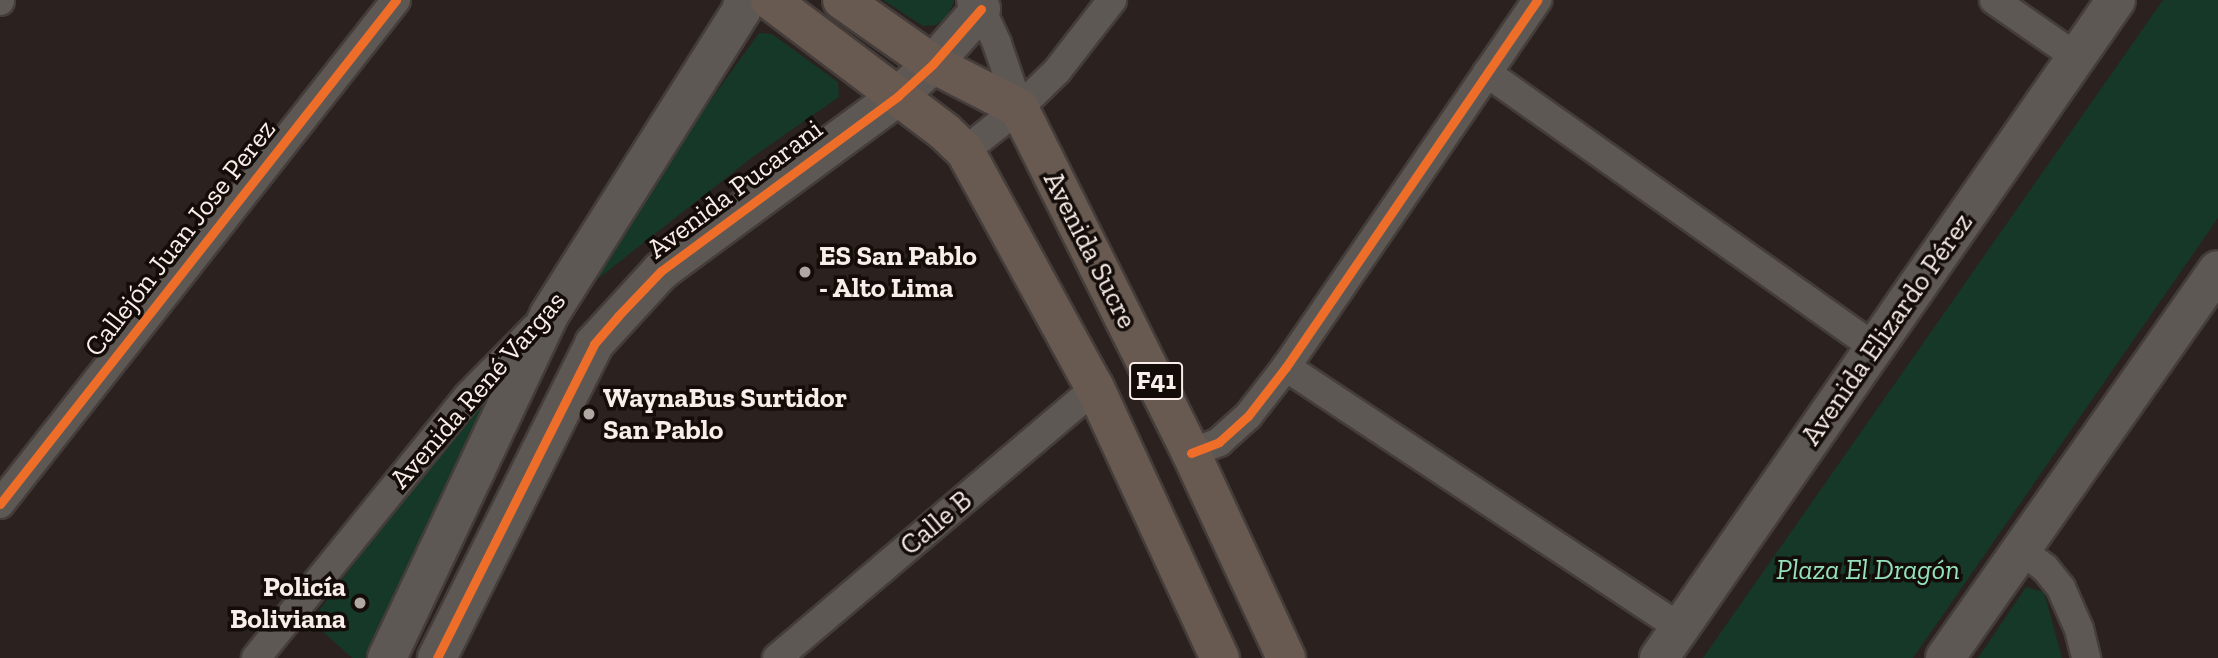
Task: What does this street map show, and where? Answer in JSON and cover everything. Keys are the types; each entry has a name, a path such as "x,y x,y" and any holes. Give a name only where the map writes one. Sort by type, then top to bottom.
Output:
{"main road":[{"name":"F41","path":"770,0 898,96 965,151 1095,388 1220,658"},
{"path":"842,0 933,64 1019,108"},
{"name":"Avenida Sucre","path":"1019,108 1191,453 1286,658"}],"street":[{"name":"Callejón Juan Jose Perez","path":"0,504 396,0"},
{"name":"Avenida René Vargas","path":"256,658 467,397 549,315 741,11 744,0"},
{"path":"965,151 1019,108 1057,71 1112,0"},
{"path":"1191,453 1219,442 1248,416 1286,367 1537,0"},
{"path":"1994,0 2076,57"},
{"name":"Avenida Elizardo Pérez","path":"1670,643 2116,0"},
{"path":"978,4 1019,108"},
{"name":"Avenida Pucarani","path":"438,658 594,344 662,271 898,96 933,64 978,4"},
{"path":"1487,73 1874,346"},
{"path":"1945,658 2218,270"},
{"path":"387,658 549,315 594,344"},
{"path":"1286,367 1670,643"},
{"name":"Calle B","path":"777,658 1095,388"},
{"path":"2021,550 2045,568 2061,588 2079,629 2086,658"}],"green space":[{"path":"883,0 954,2 946,18 936,25 923,26"},
{"name":"Plaza El Dragón","path":"2163,0 2218,0 2218,218 1913,658 1703,658"},
{"path":"759,33 772,34 838,82 839,97 754,156 595,281 585,275"},
{"path":"485,389 493,403 371,658 352,658 311,621"},
{"path":"2026,587 2044,592 2062,658 1978,658"}],"cycle path":[{"path":"0,504 396,0"},
{"path":"1191,453 1219,442 1248,416 1286,367 1537,0"},
{"path":"437,658 594,344 661,271 898,96 933,64 981,9"}],"place":[{"name":"ES San Pablo - Alto Lima","path":"805,272"},
{"name":"WaynaBus Surtidor San Pablo","path":"589,414"},
{"name":"Policía Boliviana","path":"360,603"}]}
